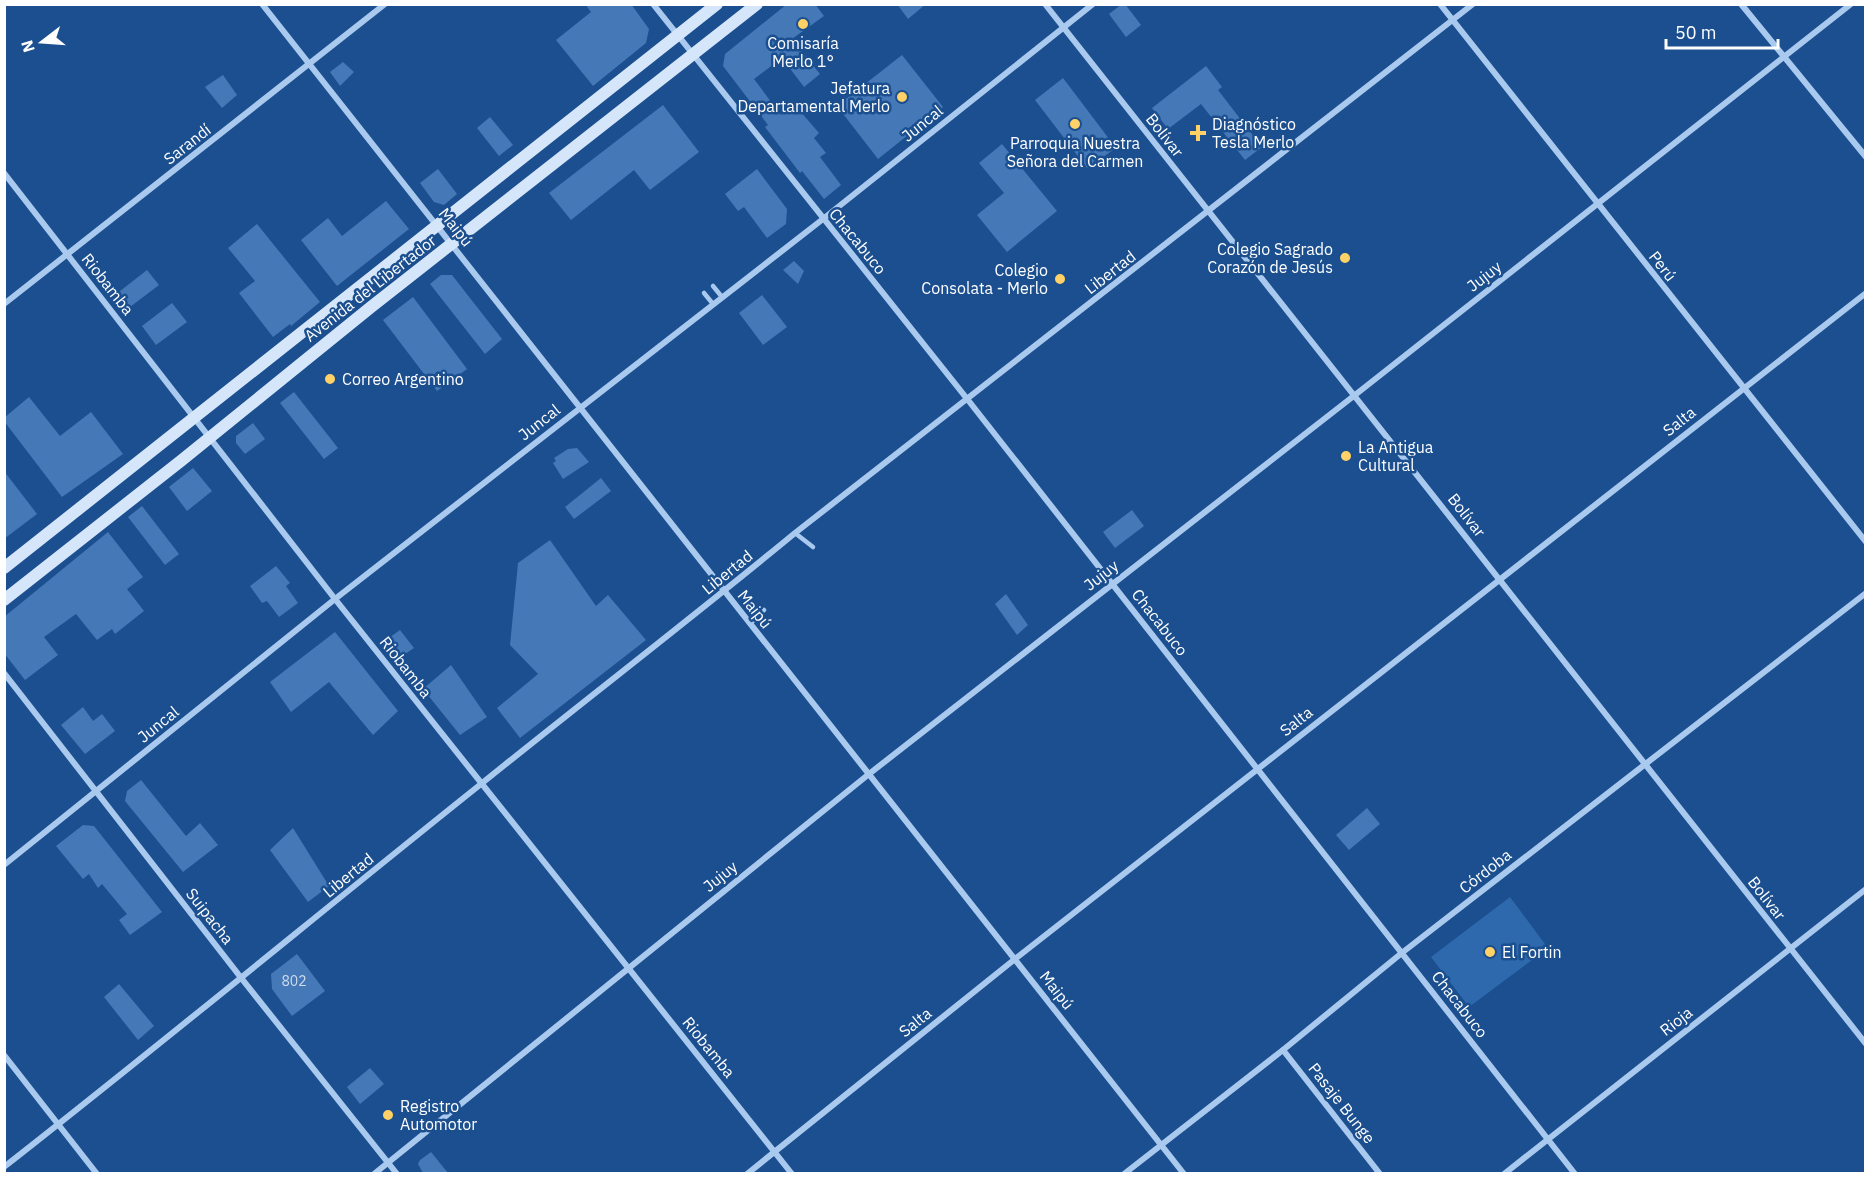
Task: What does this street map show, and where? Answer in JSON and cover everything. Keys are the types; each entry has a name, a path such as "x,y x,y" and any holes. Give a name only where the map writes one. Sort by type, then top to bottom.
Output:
{"main road":[{"name":"Avenida del Libertador","path":"4,568 717,4"},
{"name":"Avenida del Libertador","path":"4,600 371,307 757,4"}],"street":[{"name":"Maipú","path":"262,4 1184,1173"},
{"name":"Sarandí","path":"4,304 385,4"},
{"name":"Chacabuco","path":"653,4 968,400 1575,1173"},
{"name":"Bolívar","path":"1045,4 1866,1044"},
{"name":"Juncal","path":"4,865 335,599 823,219 1093,4"},
{"name":"Perú","path":"1440,4 1866,542"},
{"name":"Libertad","path":"4,1167 242,979 481,783 724,592 795,533 1473,4"},
{"path":"1741,4 1866,157"},
{"name":"Jujuy","path":"374,1173 869,774 1851,4"},
{"name":"Riobamba","path":"4,173 335,599 792,1173"},
{"name":"Salta","path":"747,1173 1499,578 1866,293"},
{"name":"Córdoba","path":"1124,1173 1283,1050 1403,952 1866,593"},
{"name":"Suipacha","path":"4,673 242,979 397,1173"},
{"name":"Rioja","path":"1504,1173 1866,889"},
{"name":"Pasaje Bunge","path":"1283,1050 1380,1173"},
{"path":"4,1055 97,1173"}],"lane":[{"path":"713,286 722,297"},
{"path":"704,293 713,304"},
{"path":"795,533 813,547"},
{"path":"750,624 764,610"}],"shaded area":[{"name":"El Fortin","path":"1510,897 1548,948 1469,1007 1431,957"}],"building":[{"path":"585,4 631,4 649,29 646,43 593,86 556,40 591,12"},
{"path":"787,4 815,4 824,16 792,39 820,74 804,87 782,58 754,79 781,115 794,104 819,133 814,138 826,153 820,157 841,185 824,199 802,171 800,173 765,127 768,125 723,66 725,54"},
{"path":"897,4 926,4 908,19"},
{"path":"1125,4 1141,25 1126,37 1109,14"},
{"name":"Jefatura Departamental Merlo","path":"902,55 943,107 878,159 837,106"},
{"path":"343,62 354,72 340,86 330,72"},
{"path":"1206,66 1222,87 1218,90 1262,147 1245,160 1201,104 1168,129 1152,108"},
{"path":"223,75 237,95 222,108 205,87"},
{"name":"Parroquia Nuestra Señora del Carmen","path":"1063,78 1116,148 1087,168 1035,100"},
{"path":"663,105 699,152 650,190 634,170 571,220 549,193"},
{"path":"490,117 513,145 499,156 477,128"},
{"path":"1002,144 1057,211 1007,252 977,215 1004,193 979,163"},
{"path":"438,169 457,194 444,205 434,202 420,183"},
{"path":"757,169 787,209 786,224 767,238 744,207 738,211 725,194"},
{"path":"386,201 409,229 337,286 301,240 328,218 342,236"},
{"path":"257,224 320,302 291,326 290,324 273,337 239,293 255,281 228,248"},
{"path":"794,261 804,271 798,284 783,270"},
{"path":"147,270 159,285 126,310 115,295"},
{"path":"441,275 452,275 502,339 485,354 430,284"},
{"path":"762,295 787,327 763,345 739,313"},
{"path":"413,297 467,369 437,391 383,320"},
{"path":"172,303 187,322 156,345 142,326"},
{"path":"294,392 338,448 324,459 280,403"},
{"path":"29,397 60,436 91,412 123,454 62,497 4,421 4,418"},
{"path":"253,423 265,439 245,454 236,443 236,436"},
{"path":"577,448 589,462 563,479 553,463 556,461 554,458 568,449"},
{"path":"193,468 212,491 187,511 169,487"},
{"path":"4,471 37,514 4,539"},
{"path":"601,478 611,491 574,519 565,507"},
{"path":"142,506 179,554 165,565 128,517"},
{"path":"1132,510 1144,526 1115,548 1103,532"},
{"path":"108,532 143,577 127,589 144,611 115,634 112,629 97,640 76,614 44,637 58,655 25,680 4,653 4,617"},
{"path":"550,540 596,606 608,595 646,640 520,738 497,708 538,674 510,645 518,563"},
{"path":"276,566 290,583 286,586 298,603 279,617 267,601 262,603 250,586"},
{"path":"1006,594 1028,625 1017,635 995,604"},
{"path":"400,630 414,648 399,658 386,640"},
{"path":"335,632 398,711 373,735 329,682 291,712 270,682"},
{"path":"451,665 487,717 460,735 423,689"},
{"path":"83,707 93,721 102,714 115,731 85,754 61,725"},
{"path":"141,780 186,836 200,823 218,845 183,872 125,801 127,791"},
{"path":"1367,808 1380,824 1349,850 1336,835"},
{"path":"83,825 94,826 162,912 130,935 119,920 127,914 102,884 98,888 89,874 83,879 56,846"},
{"path":"293,828 329,886 308,902 270,850"},
{"path":"297,954 325,991 292,1016 272,989 271,974"},
{"path":"119,984 154,1026 138,1040 104,997"},
{"path":"370,1068 384,1084 360,1104 347,1087"},
{"path":"431,1152 448,1173 423,1173 418,1164"}],"place":[{"name":"Comisaría Merlo 1°","path":"803,24"},
{"name":"Jefatura Departamental Merlo","path":"902,97"},
{"name":"Parroquia Nuestra Señora del Carmen","path":"1075,124"},
{"name":"Diagnóstico Tesla Merlo","path":"1198,133"},
{"name":"Colegio Sagrado Corazón de Jesús","path":"1345,258"},
{"name":"Colegio Consolata - Merlo","path":"1060,279"},
{"name":"Correo Argentino","path":"330,379"},
{"name":"La Antigua Cultural","path":"1346,456"},
{"name":"El Fortin","path":"1490,952"},
{"name":"Registro Automotor","path":"388,1115"}]}
